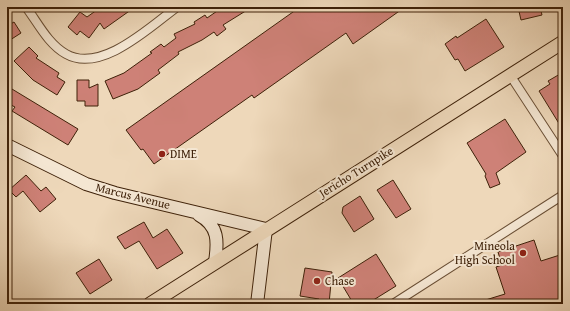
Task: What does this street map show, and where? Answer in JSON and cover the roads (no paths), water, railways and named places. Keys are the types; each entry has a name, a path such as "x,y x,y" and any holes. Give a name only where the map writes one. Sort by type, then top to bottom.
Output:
{"main road":[{"name":"Jericho Turnpike","path":"150,304 563,42"},
{"name":"Marcus Avenue","path":"7,145 86,184 115,193 266,229"},
{"path":"175,207 199,215 211,223 217,236 215,262"},
{"path":"257,304 266,229"}],"street":[{"path":"26,7 47,37 57,47 65,54 82,59 100,58 116,50 178,7"},
{"path":"510,75 563,156"},
{"path":"393,304 563,195"}],"place":[{"name":"DIME","path":"162,154"},
{"name":"Mineola High School","path":"523,253"},
{"name":"Chase","path":"317,281"}]}
